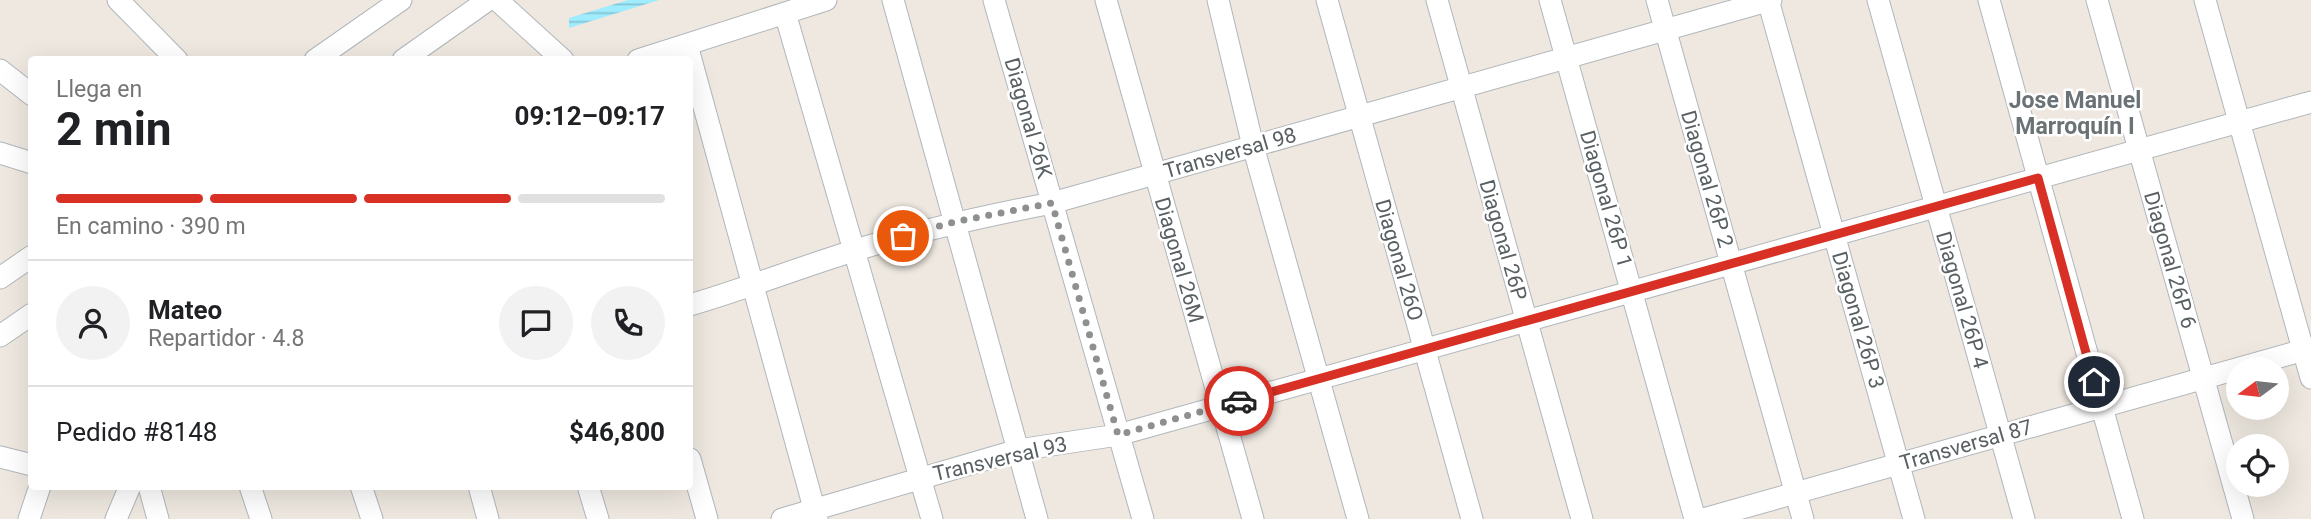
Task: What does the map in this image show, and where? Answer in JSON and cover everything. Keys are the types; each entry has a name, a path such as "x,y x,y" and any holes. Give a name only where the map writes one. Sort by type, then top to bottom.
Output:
{"street":[{"path":"118,0 173,56"},
{"path":"321,56 401,0"},
{"path":"409,56 488,0"},
{"path":"497,0 559,56"},
{"path":"651,56 826,0"},
{"path":"893,0 1037,519"},
{"name":"Diagonal 26K","path":"994,0 1143,519"},
{"name":"Diagonal 26M","path":"1106,0 1253,519"},
{"path":"1217,0 1253,146 1358,519"},
{"name":"Diagonal 26O","path":"1327,0 1472,519"},
{"name":"Diagonal 26P","path":"1437,0 1582,519"},
{"name":"Diagonal 26P 1","path":"1550,0 1695,519"},
{"name":"Diagonal 26P 2","path":"1657,0 1803,519"},
{"name":"Transversal 98","path":"693,304 753,287 852,251 954,222 1052,203 1769,0"},
{"name":"Diagonal 26P 3","path":"1769,0 1914,519"},
{"name":"Diagonal 26P 4","path":"1878,0 2024,519"},
{"path":"1989,0 2133,519"},
{"name":"Diagonal 26P 6","path":"2097,0 2243,519"},
{"path":"2205,0 2307,349 2311,379"},
{"path":"785,13 932,519"},
{"path":"687,45 690,56"},
{"path":"693,67 816,514"},
{"path":"0,70 28,92"},
{"name":"Transversal 93","path":"782,519 816,514 921,478 1018,450 1118,435 1221,407 2311,102"},
{"path":"0,152 28,162"},
{"path":"0,278 17,260"},
{"path":"0,335 28,317"},
{"name":"Transversal 87","path":"1703,519 2307,349"},
{"path":"0,457 28,464"},
{"path":"693,470 707,519"},
{"path":"29,519 39,490"},
{"path":"116,519 128,490"},
{"path":"150,490 158,519"},
{"path":"251,490 261,519"},
{"path":"362,490 372,519"},
{"path":"480,490 488,519"},
{"path":"589,490 598,519"}],"water":[{"path":"628,0 659,0 569,28 569,18"}],"way so far":[{"path":"903,236 954,222 1052,203 1118,435 1239,401"}],"district":[{"name":"Jose Manuel Marroquín I","path":"2075,113"}],"route":[{"path":"1239,401 2038,178 2094,382"}]}
